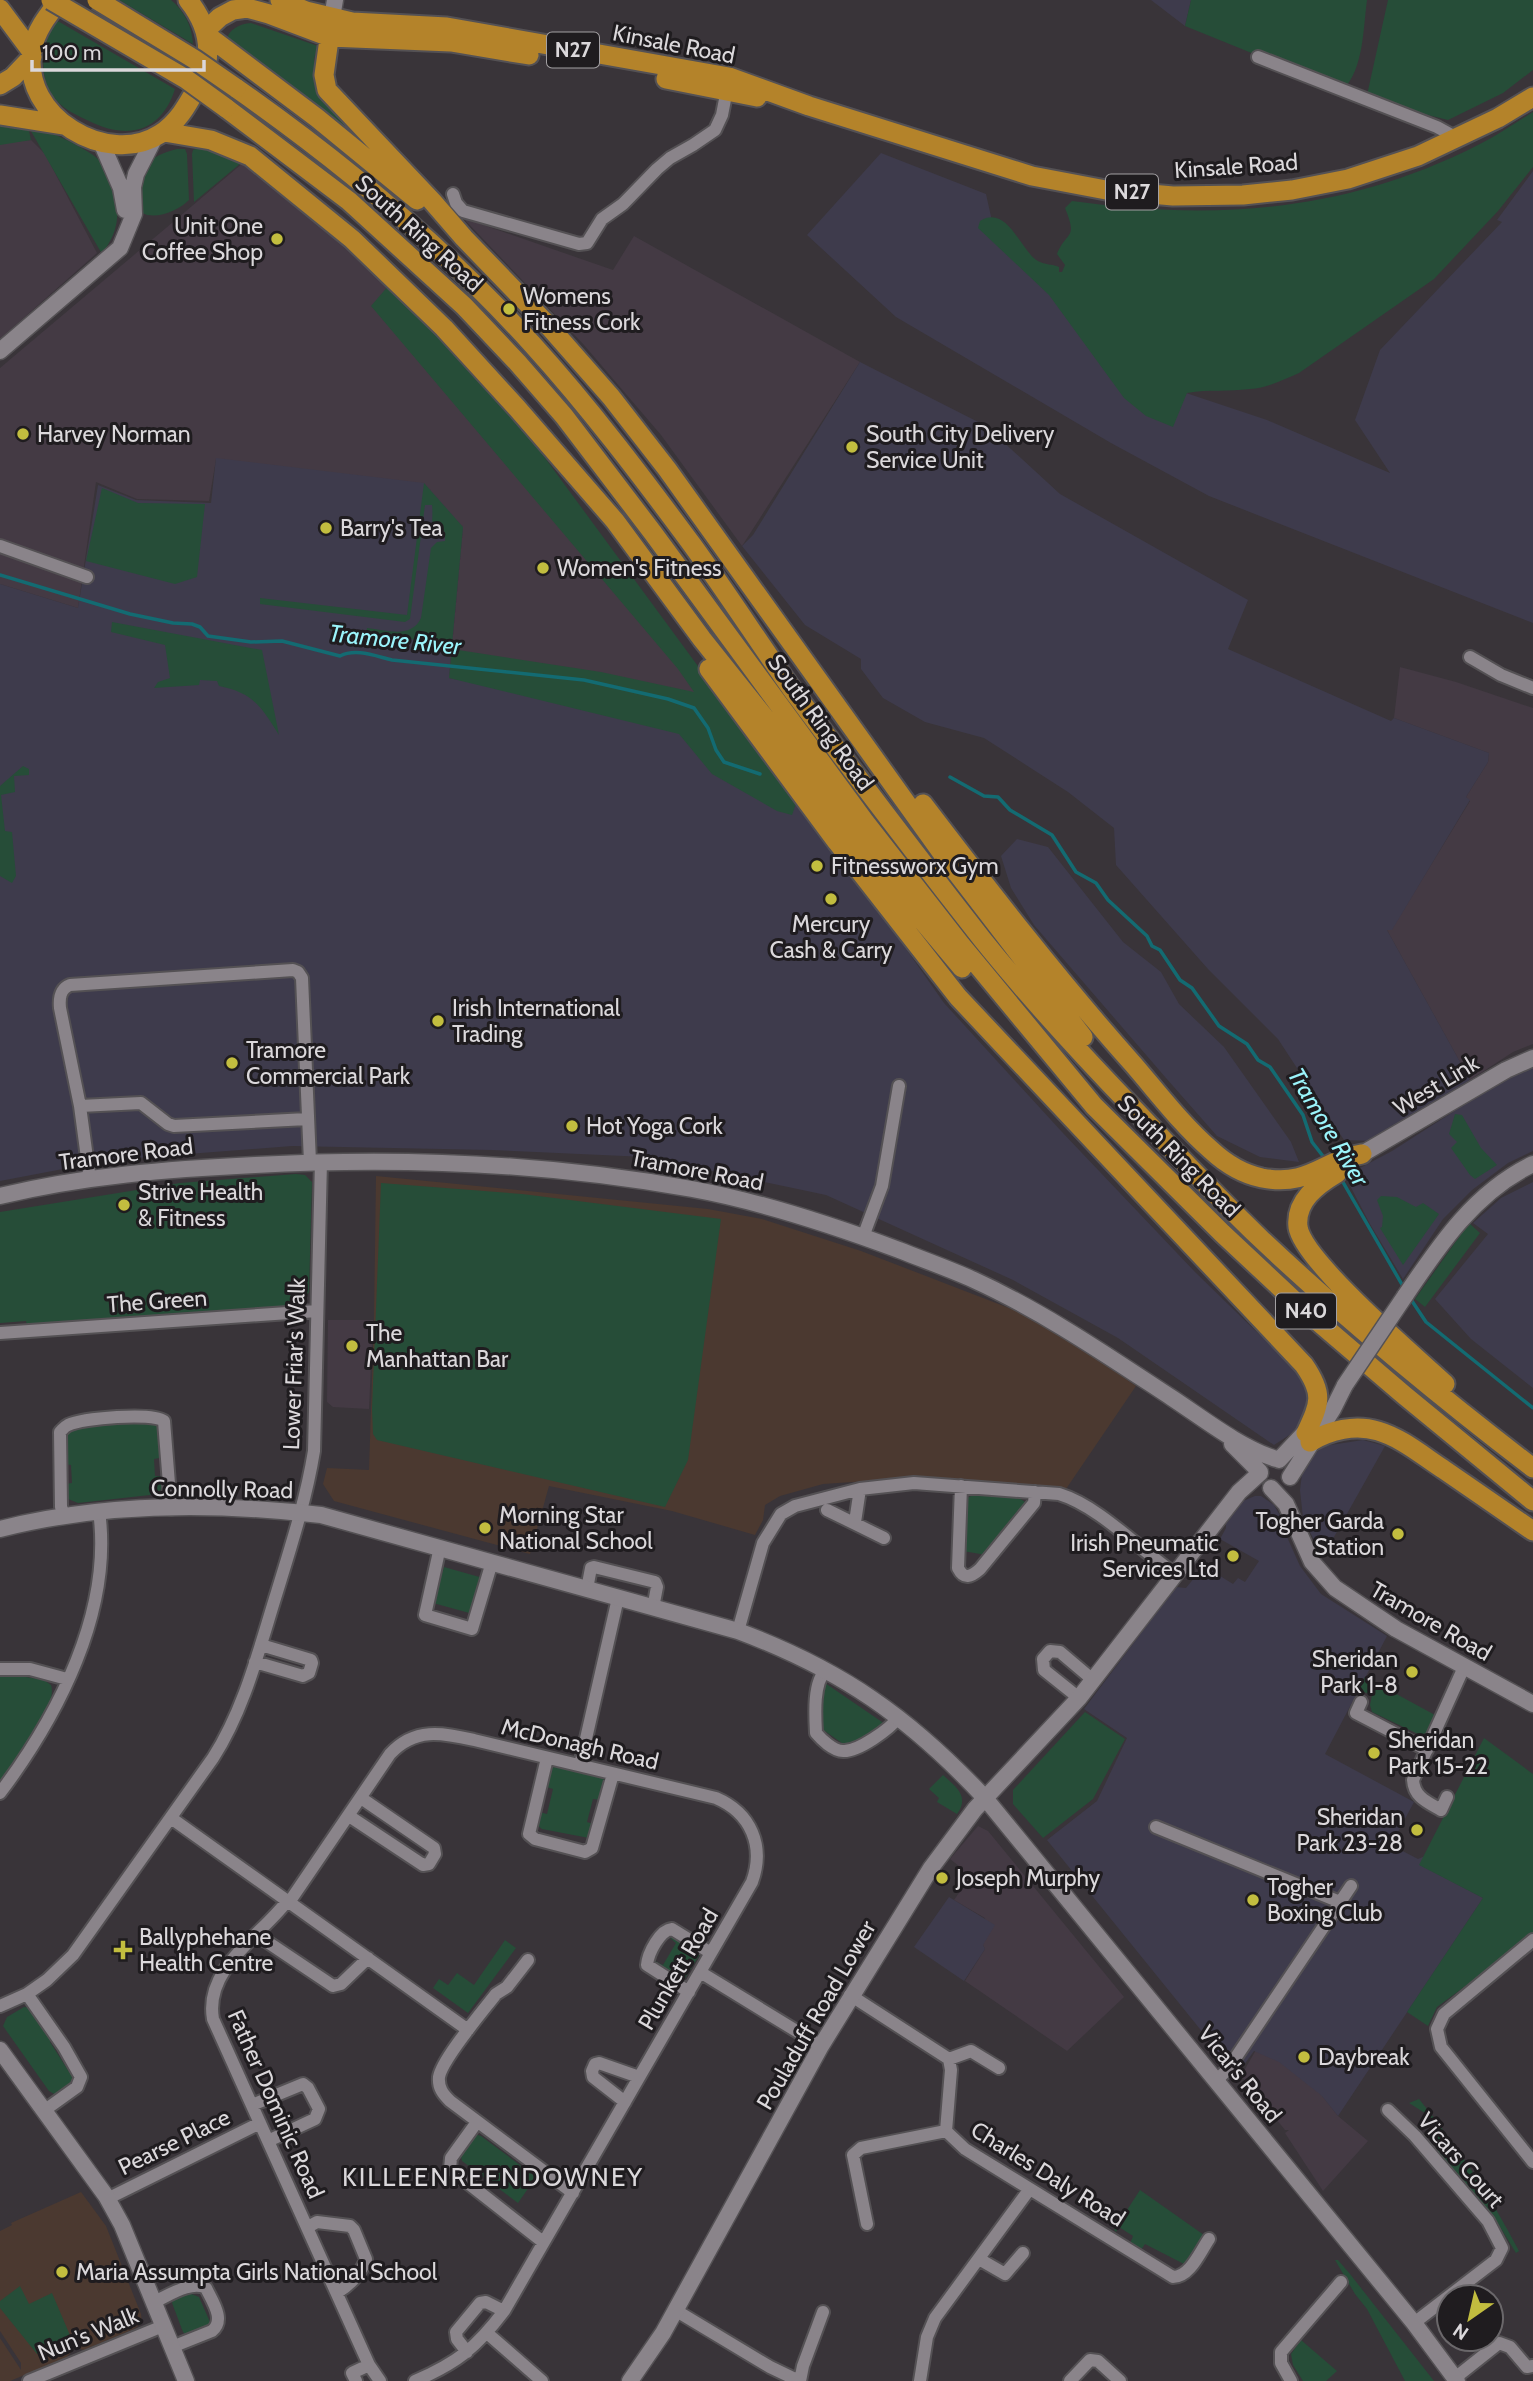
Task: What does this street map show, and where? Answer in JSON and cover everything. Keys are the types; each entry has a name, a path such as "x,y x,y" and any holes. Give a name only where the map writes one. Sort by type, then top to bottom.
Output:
{"highway":[{"name":"South Ring Road","path":"51,0 186,79 226,108 349,201 464,306 564,416 873,833 961,946 1094,1105 1202,1214 1301,1307 1533,1501"},
{"path":"60,0 36,36 32,55 36,86 46,106 64,125 80,135 101,142 124,145 145,142 159,134 186,108 202,79 206,64 207,33 199,14 188,0"},
{"name":"South Ring Road","path":"97,0 161,38 306,137 370,189 475,284 533,345 618,446 695,548 791,688 983,940 1050,1020 1217,1197 1311,1285 1386,1351 1533,1467"},
{"name":"Kinsale Road","path":"280,0 332,18"},
{"name":"Kinsale Road","path":"207,33 220,17 233,10 247,8 269,14 376,24 447,27 728,85 809,106 1053,181 1106,190 1173,196 1243,195 1292,190 1348,179 1418,156 1498,118 1533,97"},
{"path":"0,9 32,55"},
{"path":"332,18 324,75 327,90 546,323 611,397 667,469 947,860 1061,1012 1217,1197"},
{"path":"207,33 317,118 464,238"},
{"path":"0,85 13,78 32,55"},
{"path":"0,115 64,125"},
{"path":"159,134 224,144 250,156 352,239 472,358 614,521 900,894 964,970 1094,1105"},
{"path":"555,451 766,748 958,997 1304,1364 1315,1384 1318,1400 1308,1437"},
{"path":"753,589 831,683 1038,952 1109,1038 1213,1152 1241,1170 1261,1178 1281,1180 1315,1174 1348,1156 1362,1154"},
{"path":"768,609 835,719 904,819 993,938 1121,1096"},
{"path":"1362,1154 1353,1164 1318,1184 1306,1197 1299,1219 1303,1241 1312,1255 1359,1304 1533,1467"},
{"path":"1308,1437 1344,1429 1366,1428 1380,1431 1421,1454 1533,1531"}],"street":[{"path":"1258,57 1437,127 1457,138"},
{"path":"453,194 463,211 579,244 587,243 602,219 623,204 657,169 715,130 722,115 728,85"},
{"path":"0,351 115,253 134,214 133,187 136,174 159,134"},
{"path":"101,142 121,188 127,229"},
{"path":"0,546 87,577"},
{"path":"1470,657 1501,675 1533,688"},
{"name":"Lower Friar's Walk","path":"0,2006 27,1994 47,1980 73,1955 227,1737 256,1662 300,1513 314,1444 317,1311 315,1161 307,1119 302,978 298,972 293,970 65,987 61,993 60,1008 80,1106"},
{"name":"West Link","path":"1362,1154 1506,1070 1533,1058"},
{"path":"863,1237 881,1186 899,1086"},
{"path":"90,1180 80,1106 141,1103 174,1126 307,1119"},
{"name":"Tramore Road","path":"0,1196 90,1180 188,1168 315,1161 477,1164 626,1179 731,1198 800,1216 863,1237 975,1280 1093,1346 1210,1423 1266,1456 1278,1459"},
{"path":"1308,1437 1278,1459 1264,1464 1264,1480 1281,1488 1289,1479 1308,1437 1429,1260 1466,1213 1507,1178 1533,1164"},
{"name":"The Green","path":"0,1334 317,1311"},
{"path":"64,1514 61,1507 60,1432 70,1424 112,1418 154,1417 164,1421 172,1509"},
{"name":"Tramore Road","path":"1210,1423 1286,1504 1312,1562 1335,1588 1396,1629 1533,1704"},
{"path":"1278,1459 1288,1466 1289,1479"},
{"name":"Tramore Road","path":"1289,1479 1297,1528"},
{"name":"Pouladuff Road Lower","path":"630,2381 675,2310 850,1995 931,1868 985,1798 1079,1698 1239,1492 1264,1480"},
{"path":"737,1631 763,1543 781,1514 810,1500 860,1489 914,1483 1059,1494 1082,1503 1175,1574"},
{"path":"961,1486 958,1567 961,1574 967,1577 981,1570 1034,1503 1035,1492"},
{"path":"855,1522 860,1489"},
{"name":"Connolly Road","path":"0,1529 64,1514 99,1511 278,1510 321,1515 440,1547 737,1631 795,1654 878,1701 931,1744 985,1798"},
{"path":"827,1510 884,1538"},
{"path":"0,1793 24,1760 52,1713 88,1628 97,1592 102,1548 99,1511"},
{"path":"440,1547 425,1615 460,1626 472,1629 492,1562"},
{"path":"587,1589 591,1568 594,1567 655,1583 657,1587 653,1608"},
{"path":"580,1765 618,1598"},
{"path":"256,1662 303,1676 309,1673 312,1663 310,1660 261,1645"},
{"path":"1079,1698 1044,1671 1043,1659 1049,1651 1056,1650 1094,1679"},
{"path":"1447,1797 1441,1810 1420,1798 1413,1790 1413,1780 1464,1667"},
{"path":"0,1669 30,1669 67,1679"},
{"path":"826,1670 821,1675 818,1689 816,1733 838,1751 849,1751 885,1731 899,1717"},
{"path":"1361,1702 1356,1713 1427,1750"},
{"name":"McDonagh Road","path":"289,1901 397,1747 423,1734 452,1735 716,1798 731,1805 746,1819 756,1840 757,1869 752,1882"},
{"path":"547,1758 529,1834 535,1839 585,1852 592,1848 613,1773"},
{"path":"349,1816 423,1865 427,1866 433,1857 434,1847 361,1798"},
{"name":"Vicar's Road","path":"985,1798 1414,2323 1456,2379"},
{"path":"172,1818 468,2030"},
{"path":"391,1844 403,1826"},
{"path":"1156,1827 1340,1902"},
{"name":"Plunkett Road","path":"503,2311 752,1882"},
{"path":"1216,2081 1228,2069 1351,1886"},
{"name":"Father Dominic Road","path":"289,1901 219,1977 213,1990 211,2005 216,2029 369,2365 380,2381"},
{"path":"688,1992 647,1965 648,1958 662,1934 665,1930 672,1929 711,1953"},
{"path":"257,1935 333,1986 341,1984 368,1958"},
{"path":"1533,1940 1444,2014 1437,2029 1441,2047 1533,2162"},
{"path":"528,1961 507,1987 496,1994 468,2030 443,2066 439,2080 443,2094 573,2193"},
{"path":"700,1972 821,2046"},
{"path":"27,1994 64,2047 81,2077 76,2087 44,2110"},
{"path":"850,1995 949,2059 971,2051 999,2068"},
{"path":"0,2050 107,2199 122,2225 186,2381"},
{"name":"Charles Daly Road","path":"949,2059 951,2070 946,2131 965,2149 1173,2277 1186,2272 1209,2239"},
{"path":"625,2102 593,2077 595,2064 639,2077"},
{"name":"Pearse Place","path":"252,2105 303,2084 319,2109 315,2119 268,2141"},
{"name":"Vicars Court","path":"1388,2110 1415,2136 1488,2221 1502,2248 1496,2260 1414,2323"},
{"path":"477,2122 451,2158 450,2169 543,2242"},
{"name":"Pearse Place","path":"107,2199 260,2123"},
{"path":"867,2224 853,2155 861,2148 946,2131"},
{"path":"920,2381 930,2327 1029,2190"},
{"name":"Father Dominic Road","path":"307,2227 317,2222 351,2226 355,2232 366,2259 365,2264 346,2287 338,2292"},
{"path":"979,2259 1005,2274 1023,2253"},
{"path":"1291,2381 1281,2363 1281,2352 1341,2282"},
{"path":"154,2302 201,2285 206,2288 219,2320 218,2326 212,2331 172,2347"},
{"path":"415,2381 445,2368 467,2352 487,2333 503,2311 486,2302 480,2303 456,2332 457,2339 467,2352"},
{"path":"675,2310 782,2378 799,2381 823,2312"},
{"name":"Nun's Walk","path":"29,2381 163,2326"},
{"path":"487,2333 542,2381"},
{"path":"1456,2379 1499,2343 1510,2347 1524,2365 1533,2366"},
{"path":"1070,2381 1090,2360 1098,2361 1120,2381"},
{"path":"356,2381 352,2372 369,2365"}],"shaded area":[{"path":"1151,0 1191,0 1185,26"},
{"path":"31,140 45,154 97,253 0,339 0,143"},
{"path":"881,153 986,194 994,230 1177,390 1267,420 1390,473 1355,420 1380,350 1502,222 1497,220 1533,171 1533,623 1209,496 1111,443 896,317 807,235"},
{"path":"243,163 335,236 389,285 745,733 449,678 463,527 216,459 209,501 137,499 96,482 78,608 0,584 0,368"},
{"path":"463,218 613,270 634,236 860,362 742,546 661,435 584,345"},
{"path":"860,362 986,426 1060,494 1248,600 1228,649 1391,721 1394,718 1489,753 1488,762 1466,797 1470,800 1392,930 1387,930 1470,1080 1371,1141 1344,1140 1278,1039 1208,969 1116,865 1114,828 1068,792 984,738 925,722 883,698 861,669 861,659 805,625 742,546 753,535"},
{"path":"216,458 424,483 463,527 449,678 745,733 864,889 944,1003 1195,1272 1305,1379 1309,1397 1307,1415 1294,1432 1274,1445 1118,1338 1013,1280 826,1195 646,1157 492,1150 292,1146 110,1160 0,1181 0,584 78,608 98,485 136,500 211,503"},
{"path":"1400,667 1456,682 1533,708 1533,1044 1513,1052 1470,1080 1387,930 1392,929 1470,801 1466,797 1488,762 1489,753 1394,718"},
{"path":"1017,839 1048,847 1123,942 1161,972 1179,1004 1224,1047 1291,1142 1299,1162 1260,1157 1217,1136 1166,1078 1034,925 1011,888 1001,856"},
{"path":"1533,1065 1533,1151 1508,1163 1472,1190 1443,1219 1403,1279 1345,1176 1392,1151"},
{"path":"376,1176 708,1209 762,1219 861,1251 1030,1316 1069,1339 1136,1386 1066,1489 927,1477 823,1484 780,1496 765,1505 763,1520 755,1535 672,1511 549,1486 530,1554 334,1501 323,1484 327,1468 369,1470"},
{"path":"1533,1182 1533,1388 1471,1339 1435,1299 1488,1234 1473,1223 1501,1198"},
{"path":"328,1320 373,1320 369,1409 333,1407 327,1402"},
{"path":"1363,1440 1385,1446 1325,1553 1314,1540 1303,1518 1300,1490 1302,1474 1311,1457 1324,1446"},
{"path":"1261,1496 1274,1505 1300,1566 1321,1594 1387,1636 1325,1754 1414,1802 1391,1845 1418,1859 1425,1856 1420,1865 1483,1898 1338,2116 1322,2096 1279,2062 1254,2051 1241,2069 1221,2055 1047,1840 1097,1801 1127,1738 1084,1709 1176,1587 1186,1588 1204,1566 1233,1584 1238,1578 1245,1582 1259,1561 1220,1539 1226,1524 1243,1501"},
{"path":"978,1826 988,1831 1124,1997 1067,2051 965,1981 985,1949 985,1918 954,1900 961,1890 954,1878 959,1866 950,1859"},
{"path":"949,1897 995,1925 983,1945 985,1949 964,1981 914,1947"},
{"path":"1280,2008 1323,2097 1338,2116 1368,2141 1323,2191 1285,2133 1289,2130 1285,2130 1241,2076"},
{"name":"Maria Assumpta Girls National School","path":"81,2192 106,2226 141,2314 142,2323 84,2350 74,2349 66,2358 10,2381 0,2381 0,2338 21,2370 21,2363 0,2331 0,2231 12,2225 11,2223"}],"green space":[{"path":"119,0 171,0 187,20 193,44"},
{"path":"1191,0 1367,0 1359,60 1355,71 1343,90 1185,26"},
{"path":"1388,0 1533,0 1533,70 1503,93 1448,120 1367,95"},
{"path":"56,20 175,89 161,115 141,129 116,130 85,119 60,104 46,83 43,61 47,39"},
{"path":"251,23 318,46 314,59 316,82 378,157 226,41 235,28"},
{"path":"1533,112 1533,167 1498,211 1434,279 1299,373 1256,388 1187,393 1173,427 1146,416 1124,398 1049,295 978,228 980,221 990,217 998,219 1013,231 1031,256 1059,267 1059,272 1062,272 1065,265 1057,254 1070,234 1071,225 1065,208 1072,201 1125,207 1229,210 1280,206 1330,197 1379,185 1429,167 1485,141"},
{"path":"26,123 78,146 96,158 107,170 114,188 117,217 113,235 102,254 28,126 31,140 0,145 0,125"},
{"path":"185,149 187,154 189,200 167,213 142,213 141,180 147,164 164,153"},
{"path":"193,150 212,150 241,163 194,202 192,154"},
{"path":"389,285 483,384 537,447 797,801 792,815 777,811 712,774 679,734 449,678 452,649 601,672 694,692 678,669 371,306"},
{"path":"424,483 463,527 452,644 366,634 367,628 405,631 417,625 421,618 431,548 437,542 445,541 445,532 432,523 432,505 425,505 410,619 405,622 260,604 260,598 407,615"},
{"path":"102,488 138,503 205,504 197,577 175,584 86,561"},
{"path":"112,622 262,650 279,735 249,697 219,686 217,681 200,680 199,685 154,688 158,682 170,678 165,645 111,632"},
{"path":"23,766 29,769 29,775 14,776 15,792 1,795 5,831 12,832 16,876 12,883 0,876 0,786"},
{"path":"1455,1114 1462,1115 1481,1148 1497,1165 1475,1179 1451,1148 1457,1142 1449,1134"},
{"path":"305,1175 312,1182 309,1292 302,1301 288,1306 27,1325 26,1321 0,1323 0,1212 180,1183"},
{"path":"381,1183 522,1194 721,1219 688,1460 665,1507 377,1440 373,1434 372,1409"},
{"path":"1381,1196 1397,1197 1416,1207 1423,1203 1439,1214 1403,1265 1380,1228 1383,1216 1377,1200"},
{"path":"1469,1223 1480,1233 1425,1307 1415,1299"},
{"path":"151,1422 160,1428 164,1457 154,1459 155,1476 165,1476 161,1490 150,1495 78,1503 68,1499 65,1484 72,1483 71,1465 64,1464 64,1449 67,1436 74,1428"},
{"path":"973,1495 1019,1498 1025,1502 1025,1506 986,1555 963,1551 965,1499"},
{"path":"444,1567 483,1578 473,1614 433,1603"},
{"path":"0,1675 44,1680 51,1685 52,1695 42,1721 0,1785"},
{"path":"1365,1677 1435,1715 1426,1733 1420,1735 1372,1712 1372,1695 1358,1690"},
{"path":"825,1683 886,1725 846,1746 822,1729 821,1696"},
{"path":"1085,1712 1125,1739 1093,1799 1043,1838 1013,1804 1013,1790"},
{"path":"1484,1738 1533,1774 1533,1936 1437,2007 1428,2026 1407,2012 1483,1898 1419,1865"},
{"path":"557,1766 599,1776 605,1780 601,1800 593,1799 587,1822 596,1825 589,1838 542,1829 537,1825 539,1812 547,1814 553,1789 543,1786 549,1769"},
{"path":"943,1775 962,1797 961,1808 957,1814 937,1802 939,1798 929,1789"},
{"path":"673,1937 699,1952 684,1980 680,1981 655,1964 655,1961 663,1965 676,1943 670,1938"},
{"path":"505,1940 516,1948 468,2013 433,1988 439,1979 448,1985 457,1973 474,1985"},
{"path":"24,2007 31,2008 52,2036 50,2042 73,2078 73,2082 56,2095 49,2091 3,2026 7,2017"},
{"path":"1419,2099 1485,2192 1519,2251 1516,2253 1497,2222 1436,2152 1439,2128 1428,2115 1409,2103"},
{"path":"475,2134 536,2177 518,2203 462,2161 460,2152"},
{"path":"1140,2190 1204,2235 1184,2264 1145,2244 1141,2250 1130,2244 1133,2236 1119,2227 1116,2232 1114,2230"},
{"path":"1335,2260 1350,2274 1434,2381 1405,2381 1367,2309"},
{"path":"20,2286 29,2304 52,2293 72,2340 37,2354 0,2308 0,2301"},
{"path":"189,2293 199,2297 210,2322 208,2328 187,2336 172,2303 173,2299"},
{"path":"1301,2340 1337,2371 1326,2381 1303,2381 1293,2365 1291,2354"}],"waterway":[{"name":"Tramore River","path":"0,575 130,614 192,624 200,627 208,636 251,642 282,641 340,656 359,653 392,660 584,680 668,699 694,708 708,728 716,750 724,762 760,774"},
{"name":"Tramore River","path":"950,777 984,796 998,797 1010,810 1052,835 1076,872 1096,883 1108,900 1147,936 1180,980 1192,988 1219,1026 1247,1044 1258,1060 1270,1067 1303,1115 1312,1142 1326,1160"},
{"name":"Tramore River","path":"1340,1177 1404,1288"},
{"name":"Tramore River","path":"1410,1298 1426,1322 1533,1408"}],"place":[{"name":"Unit One Coffee Shop","path":"277,239"},
{"name":"Womens Fitness Cork","path":"509,309"},
{"name":"Harvey Norman","path":"23,434"},
{"name":"South City Delivery Service Unit","path":"852,447"},
{"name":"Barry's Tea","path":"326,528"},
{"name":"Women's Fitness","path":"543,568"},
{"name":"Fitnessworx Gym","path":"817,866"},
{"name":"Mercury Cash & Carry","path":"831,899"},
{"name":"Irish International Trading","path":"438,1021"},
{"name":"Tramore Commercial Park","path":"232,1063"},
{"name":"Hot Yoga Cork","path":"572,1126"},
{"name":"Strive Health & Fitness","path":"124,1205"},
{"name":"The Manhattan Bar","path":"352,1346"},
{"name":"Morning Star National School","path":"485,1528"},
{"name":"Togher Garda Station","path":"1398,1534"},
{"name":"Irish Pneumatic Services Ltd","path":"1233,1556"},
{"name":"Sheridan Park 1-8","path":"1412,1672"},
{"name":"Sheridan Park 15-22","path":"1374,1753"},
{"name":"Sheridan Park 23-28","path":"1417,1830"},
{"name":"Joseph Murphy","path":"942,1878"},
{"name":"Togher Boxing Club","path":"1253,1900"},
{"name":"Ballyphehane Health Centre","path":"123,1950"},
{"name":"Daybreak","path":"1304,2057"},
{"name":"Maria Assumpta Girls National School","path":"62,2272"}],"district":[{"name":"KILLEENREENDOWNEY","path":"493,2177"}]}
